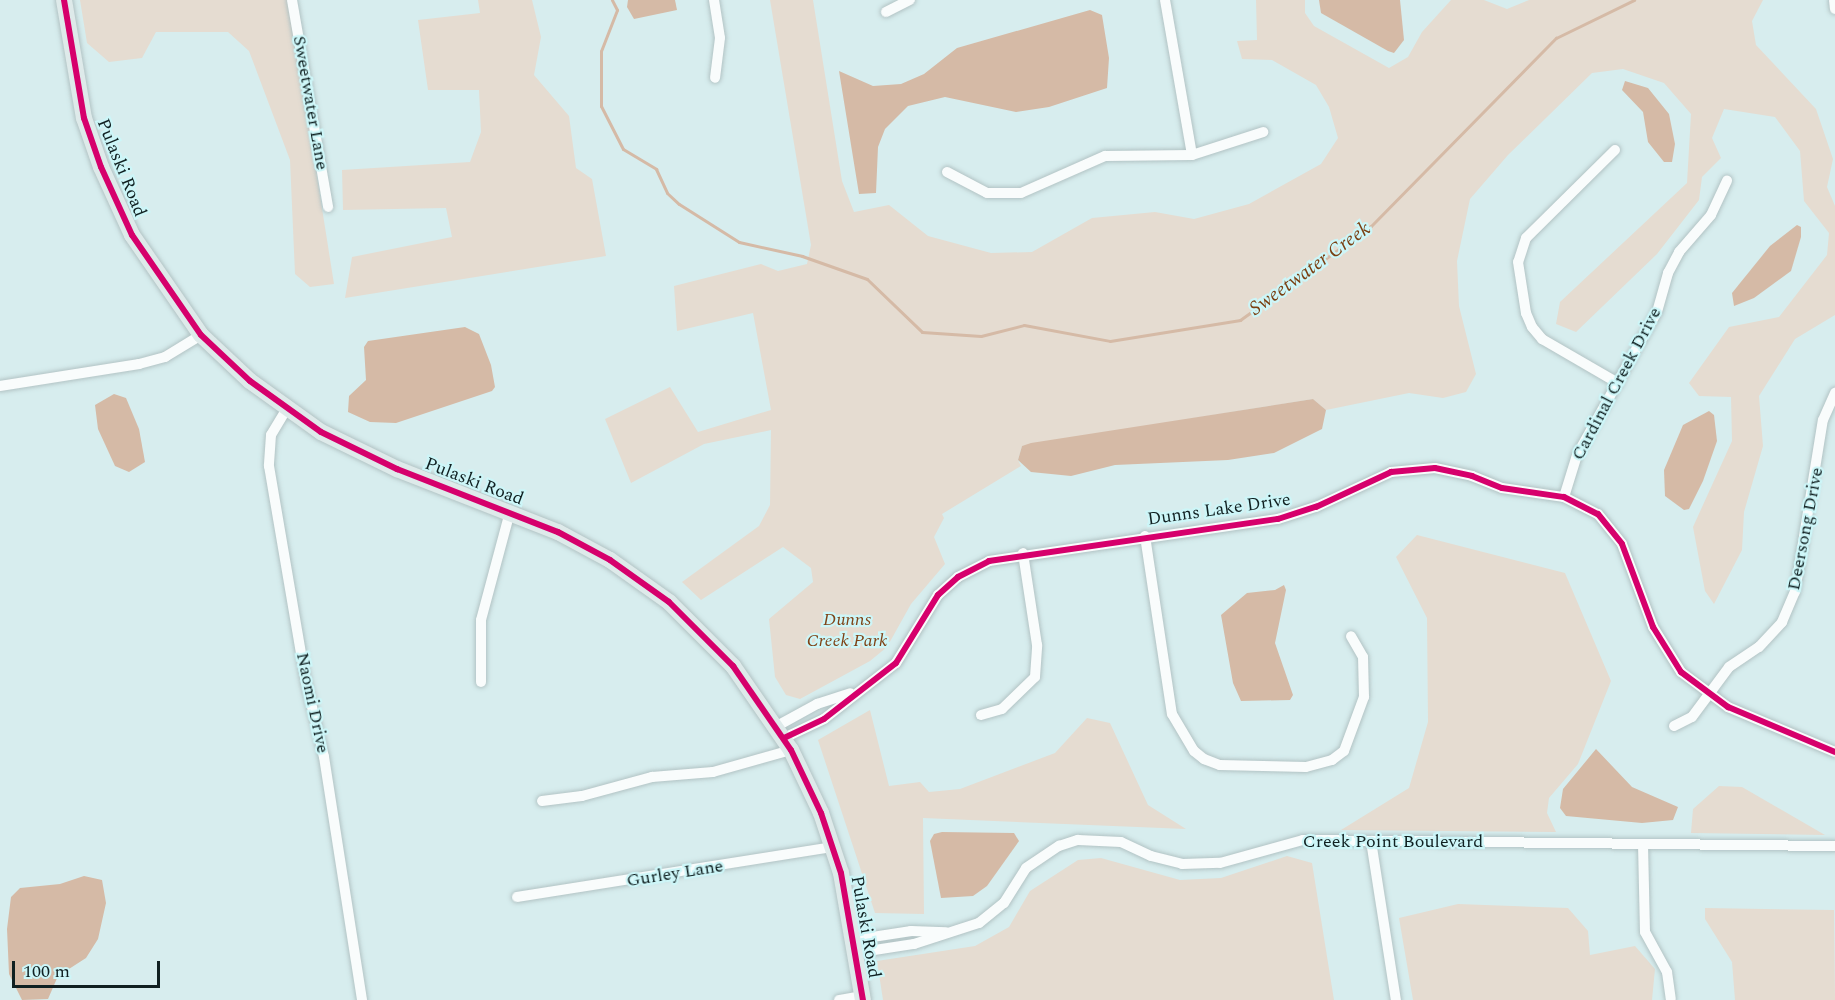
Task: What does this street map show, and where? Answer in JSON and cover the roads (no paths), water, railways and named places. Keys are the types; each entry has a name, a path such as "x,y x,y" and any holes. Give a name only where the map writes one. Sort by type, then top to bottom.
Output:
{"main road":[{"name":"Pulaski Road","path":"64,0 84,118 101,167 132,235 201,334 286,410 361,453 582,543 669,602 733,666 784,738 813,792 833,847 854,946 862,998"}],"street":[{"name":"Sweetwater Lane","path":"292,0 328,207"},
{"path":"714,0 720,38 715,78"},
{"path":"886,12 910,0"},
{"path":"1166,0 1192,155"},
{"path":"1834,0 1835,9"},
{"path":"947,172 972,187 1003,194 1021,193 1105,156 1192,155 1263,132"},
{"path":"1615,150 1526,238 1518,261 1526,313 1532,327 1542,339 1618,383"},
{"name":"Cardinal Creek Drive","path":"1564,497 1577,455 1657,312 1668,273 1679,252 1711,215 1727,181"},
{"path":"0,386 140,364 165,357 201,334"},
{"name":"Deersong Drive","path":"1674,726 1692,717 1730,667 1771,636 1795,592 1823,420 1835,393"},
{"name":"Naomi Drive","path":"286,410 270,435 269,466 301,659 324,757 362,1000"},
{"name":"Dunns Lake Drive","path":"856,692 896,663 939,596 958,577 988,561 1145,536 1214,529 1298,514 1369,480 1414,468 1455,471 1502,488 1564,497 1598,514 1612,528 1627,555 1653,627 1667,653 1682,672 1710,695 1744,716 1835,752"},
{"path":"481,682 481,620 510,512"},
{"path":"1145,536 1172,714 1194,751 1204,759 1220,765 1306,767 1332,760 1344,751 1364,697 1363,657 1351,636"},
{"path":"981,715 1002,709 1035,677 1038,645 1023,554"},
{"path":"784,738 817,705 856,692"},
{"path":"542,801 582,796 652,777 713,772 824,719 856,692"},
{"name":"Creek Point Boulevard","path":"854,946 914,944 958,932 992,915 1026,868 1042,855 1078,840 1121,842 1182,864 1220,863 1303,840 1835,846"},
{"path":"1371,841 1396,1000"},
{"path":"1643,843 1645,932 1667,972 1671,999"},
{"name":"Gurley Lane","path":"518,897 833,847"},
{"path":"839,1000 862,998"}],"waterway":[{"name":"Sweetwater Creek","path":"612,0 617,10 601,51 601,106 623,149 656,169 667,193 679,204 739,242 802,256 867,279 922,332 981,336 1024,325 1110,341 1240,320 1371,226 1556,38 1634,0"}],"park label":[{"name":"Dunns Creek Park","path":"847,631"}]}
